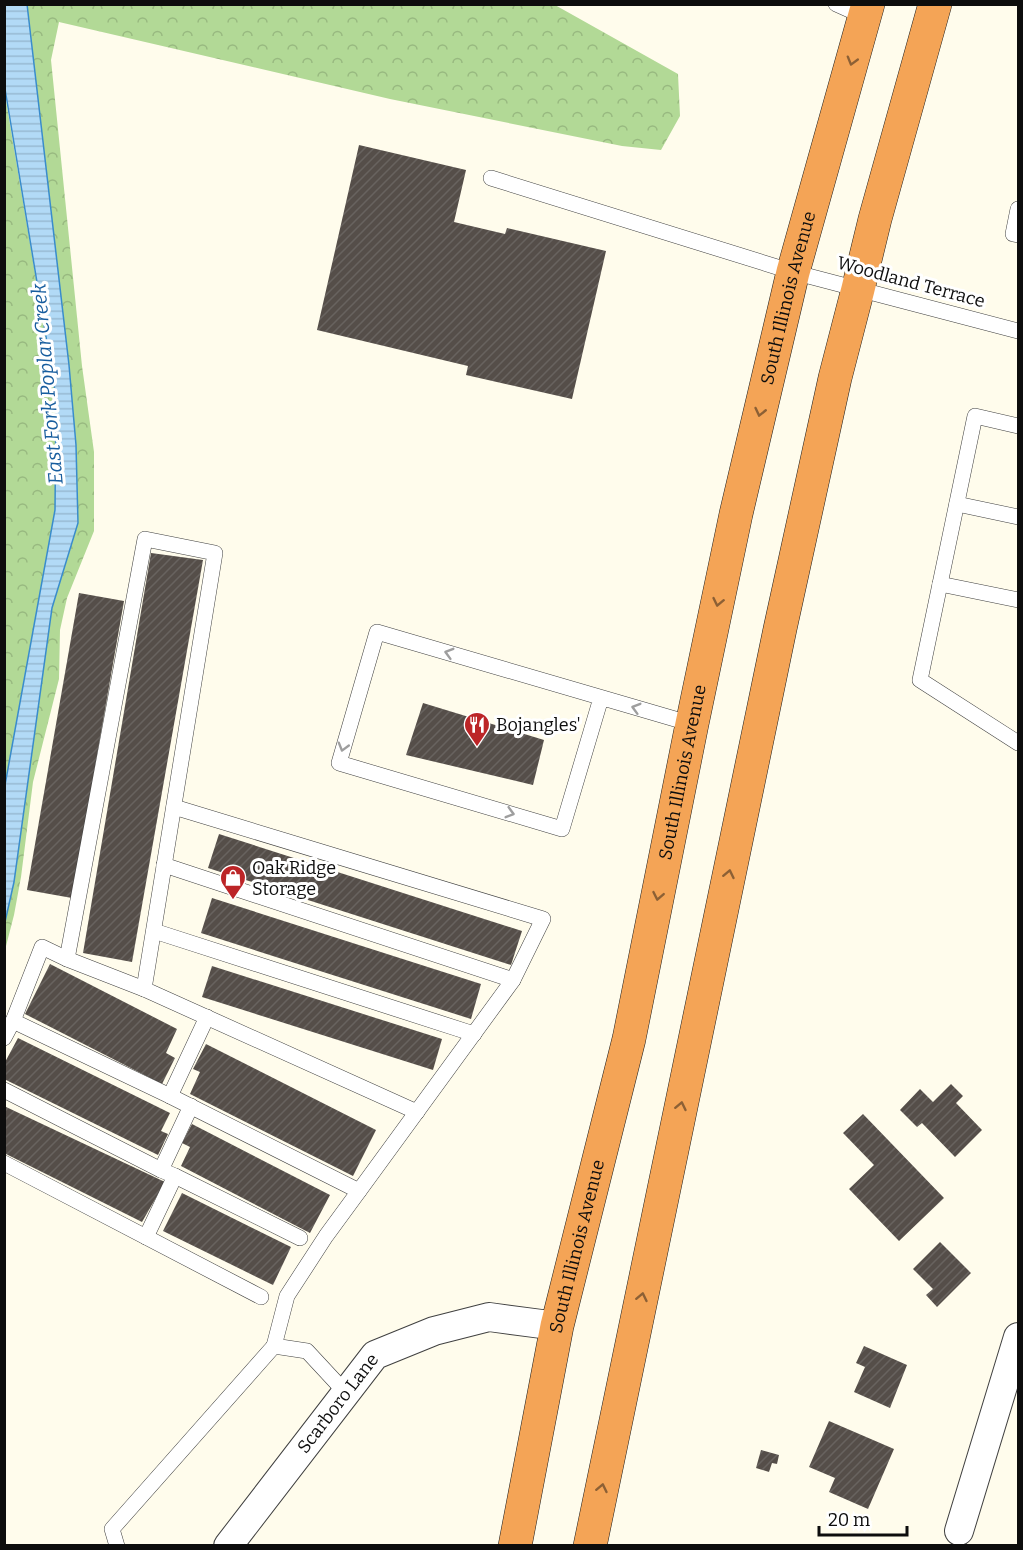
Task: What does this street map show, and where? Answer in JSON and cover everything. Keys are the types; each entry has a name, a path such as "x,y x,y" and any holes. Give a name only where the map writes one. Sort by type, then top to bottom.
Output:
{"highway":[{"path":"590,1545 780,629 835,378 875,219 935,4"},
{"name":"South Illinois Avenue","path":"515,1545 557,1326 629,1039 736,514 856,9"}],"street":[{"name":"Scarboro Lane","path":"228,1545 375,1355 434,1331 489,1317 557,1326"},
{"path":"965,1541 1018,1337"}],"lane":[{"name":"Woodland Terrace","path":"491,178 794,272 1018,331"},
{"path":"1018,209 1013,234 1018,235"},
{"path":"1018,426 975,416 920,680 1018,743"},
{"path":"957,504 1018,518"},
{"path":"68,959 145,539 215,553 144,989"},
{"path":"940,584 1018,600"},
{"path":"600,698 562,829 339,763 376,632 692,724"},
{"path":"117,1545 112,1529 274,1346 287,1296 326,1236 513,980 543,919 174,807"},
{"path":"164,865 513,980"},
{"path":"154,931 474,1034"},
{"path":"4,1038 42,947 144,989 417,1112"},
{"path":"170,1096 207,1017"},
{"path":"12,1021 191,1106 359,1191"},
{"path":"4,1090 300,1238"},
{"path":"146,1238 191,1106"},
{"path":"4,1162 261,1296"},
{"path":"274,1346 307,1351 346,1393"}],"green space":[{"path":"27,5 555,5 678,74 680,116 661,150 622,146 390,99 59,22 51,60 82,366 94,452 94,531 67,598 60,630 59,679 33,782 21,877 5,950 5,922 14,882 52,608 78,523 76,445 69,365"},
{"path":"4,89 56,397 55,510 5,785"}],"water":[{"name":"East Fork Poplar Creek","path":"27,4 69,365 76,445 78,523 52,608 14,882 5,922 5,785 55,510 56,397 5,89 5,5"}],"building":[{"path":"359,145 466,170 454,222 505,234 507,228 606,251 572,399 466,375 468,366 317,330"},
{"path":"151,553 203,560 132,962 83,953"},
{"path":"79,593 124,601 72,898 27,890"},
{"path":"423,703 544,740 533,785 406,755"},
{"path":"219,834 522,931 511,965 208,868"},
{"path":"212,898 481,984 471,1019 201,933"},
{"path":"50,964 177,1029 166,1053 175,1058 162,1084 25,1014"},
{"path":"212,966 442,1039 433,1070 202,997"},
{"path":"18,1038 170,1113 161,1131 168,1134 158,1155 4,1079 4,1064"},
{"path":"206,1044 376,1130 353,1176 190,1094 200,1072 193,1069"},
{"path":"951,1084 963,1096 956,1103 982,1130 955,1157 922,1123 917,1127 900,1110 920,1089 933,1102"},
{"path":"4,1106 165,1182 142,1222 4,1153"},
{"path":"863,1114 944,1198 899,1241 849,1189 874,1165 843,1133"},
{"path":"192,1124 330,1195 310,1233 181,1166 190,1147 182,1143"},
{"path":"182,1193 291,1247 273,1285 163,1231"},
{"path":"940,1242 971,1273 937,1307 926,1295 933,1289 913,1269"},
{"path":"864,1346 907,1365 890,1408 854,1392 865,1367 856,1363"},
{"path":"829,1421 894,1449 868,1509 829,1492 835,1478 809,1467"},
{"path":"761,1450 779,1455 777,1464 772,1463 769,1472 756,1468"}],"place":[{"name":"Bojangles'","path":"477,748"},
{"name":"Oak Ridge Storage","path":"233,901"}]}
